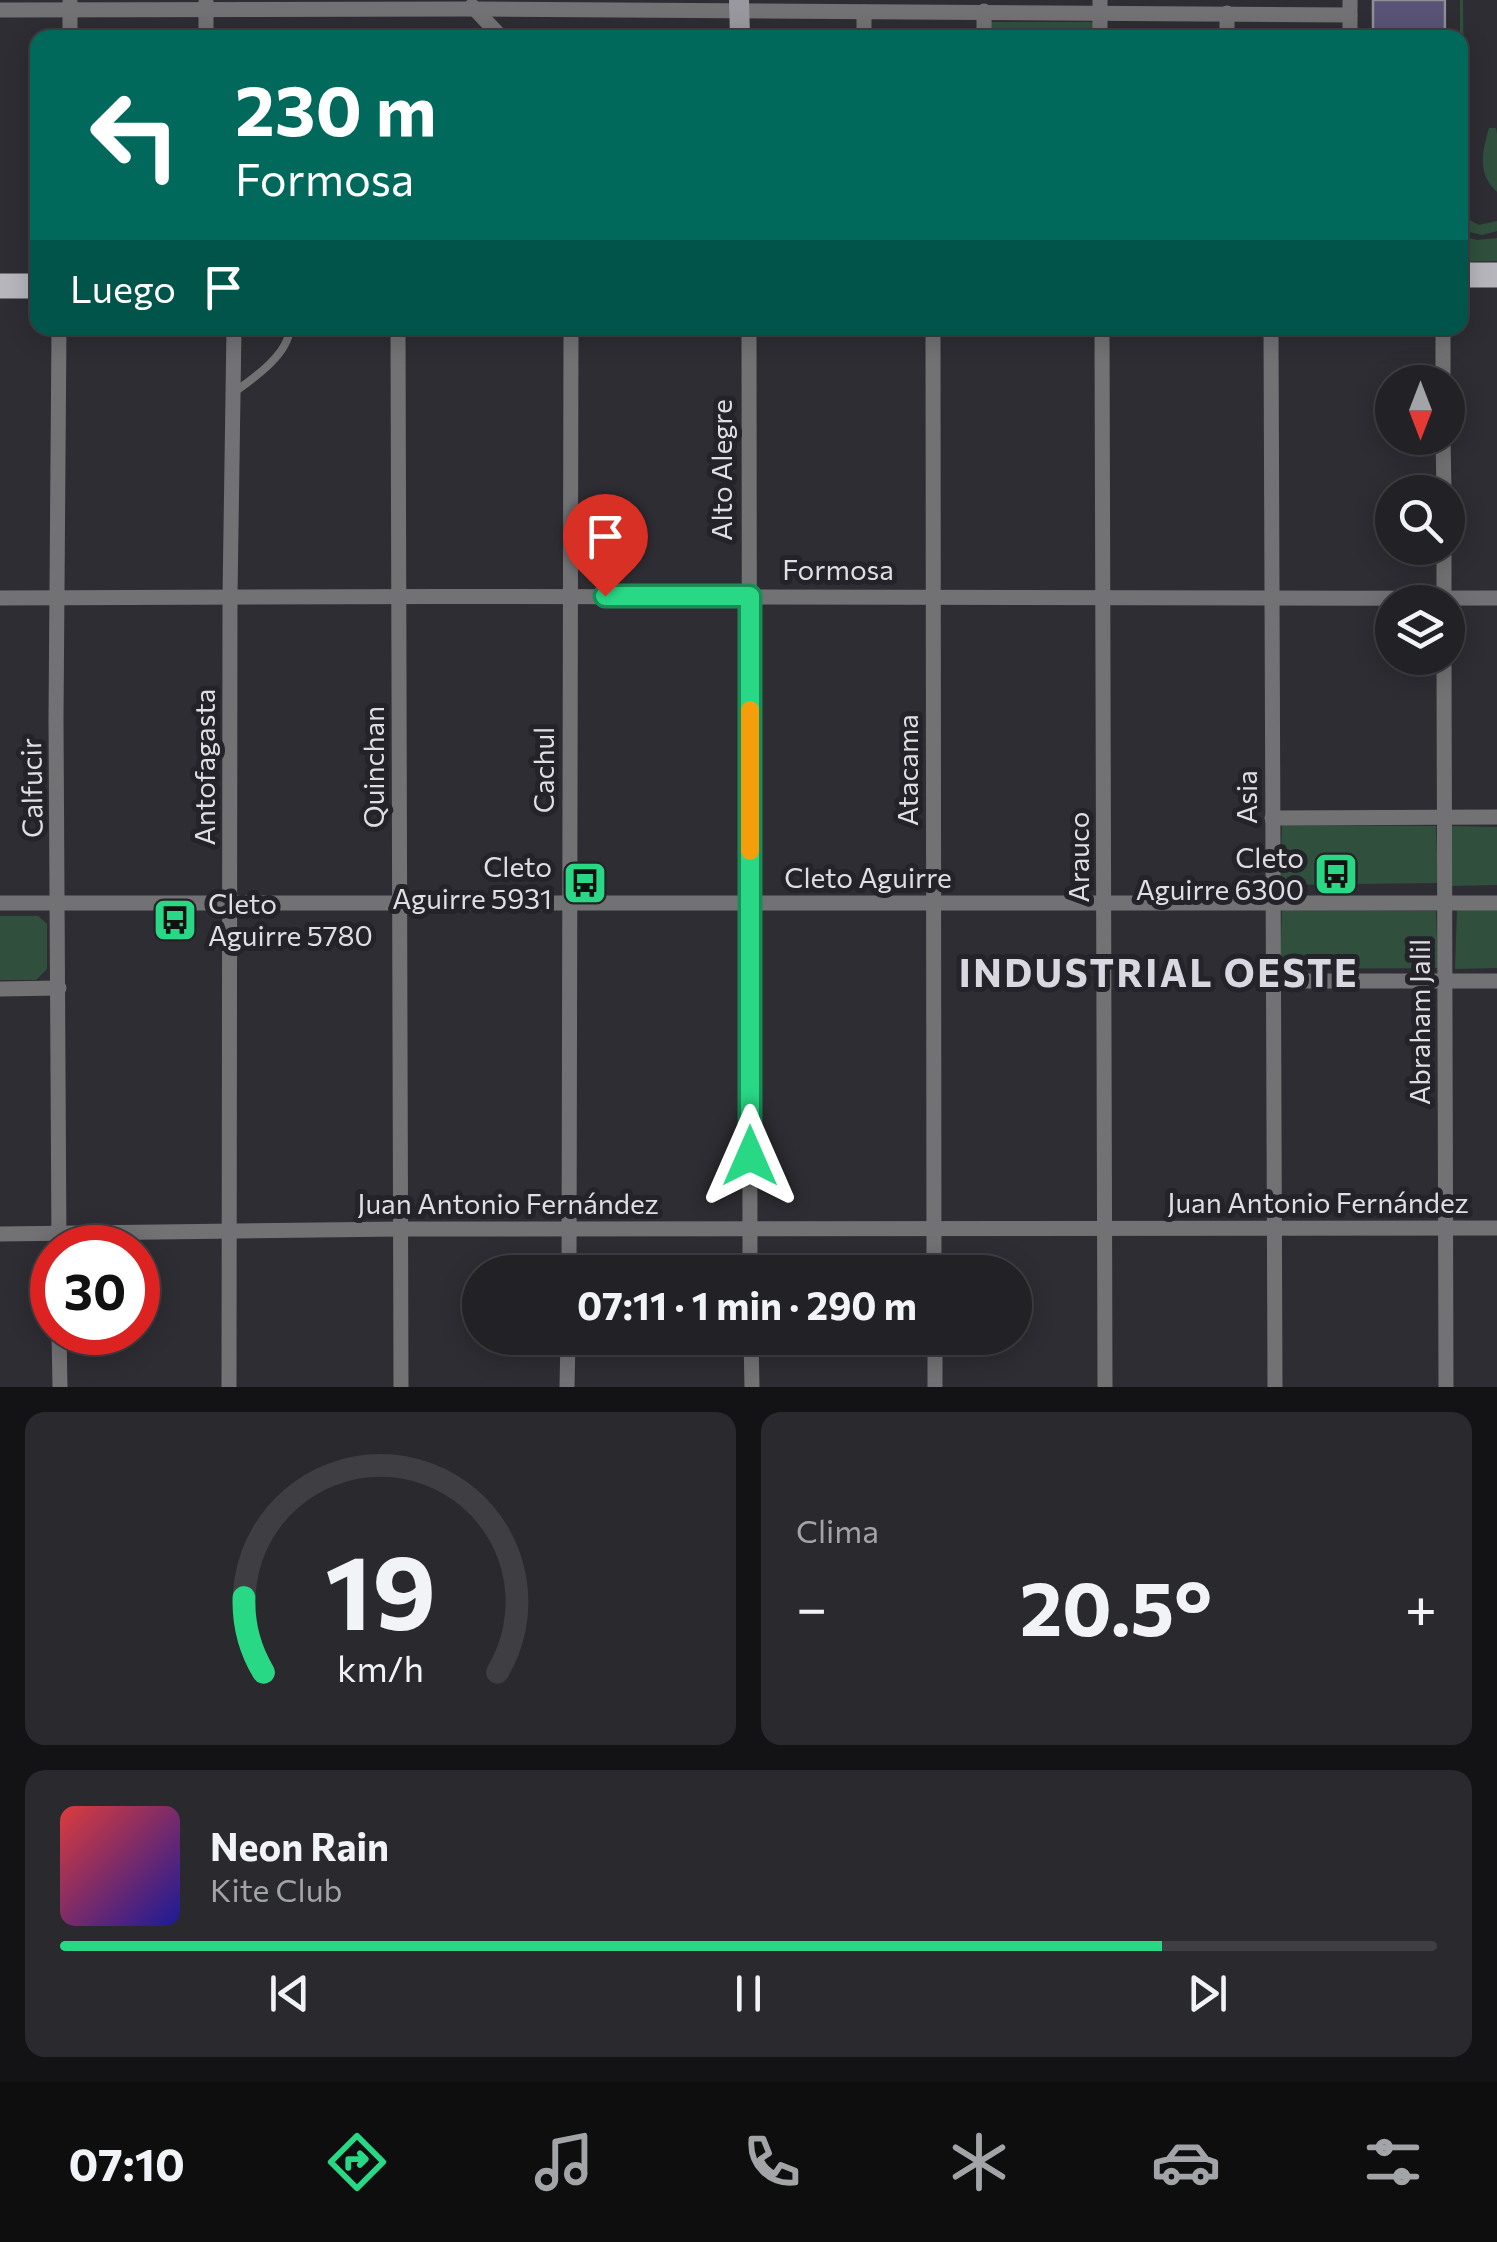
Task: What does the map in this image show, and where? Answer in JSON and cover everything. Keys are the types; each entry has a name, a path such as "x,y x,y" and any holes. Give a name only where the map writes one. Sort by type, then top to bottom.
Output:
{"main road":[{"path":"1468,275 1497,275"},
{"path":"0,286 30,286"}],"street":[{"path":"470,4 494,30"},
{"path":"0,10 70,5 470,4 740,5 864,12 1100,5 1226,13 1350,7"},
{"path":"984,11 984,30"},
{"path":"864,12 864,30"},
{"path":"1226,13 1227,30"},
{"name":"Calfucir","path":"59,335 56,720 59,1225"},
{"name":"Antofagasta","path":"229,1387 234,335"},
{"name":"Quinchan","path":"398,335 401,1387"},
{"name":"Cachul","path":"569,1255 571,335"},
{"name":"Alto Alegre","path":"749,335 750,1255"},
{"name":"Atacama","path":"933,335 934,1255"},
{"name":"Arauco","path":"1102,335 1105,1387"},
{"name":"Asia","path":"1271,335 1275,1387"},
{"path":"1443,335 1443,365"},
{"name":"Formosa","path":"0,598 932,595 1375,599"},
{"name":"Formosa","path":"1465,599 1497,598"},
{"name":"Abraham Jalil","path":"1444,675 1446,1387"},
{"path":"1272,818 1497,817"},
{"name":"Cleto Aguirre","path":"0,903 1497,903"},
{"path":"1273,981 1497,982"},
{"path":"0,989 60,988"},
{"name":"Juan Antonio Fernández","path":"160,1235 401,1229 1497,1228"},
{"name":"Juan Antonio Fernández","path":"0,1234 30,1237"},
{"path":"59,1355 60,1387"},
{"path":"567,1387 568,1355"},
{"path":"751,1355 752,1387"},
{"path":"934,1355 935,1387"}],"lane":[{"path":"233,394 276,354 290,335"}],"green space":[{"path":"1460,0 1463,0 1463,30 1460,30"},
{"path":"990,22 1095,22 1095,30 990,30"},
{"path":"1489,128 1496,128 1497,134 1497,192 1484,170"},
{"path":"1468,216 1479,225 1497,221 1497,231 1482,235 1468,232"},
{"path":"1468,237 1497,238 1497,261 1468,262"},
{"path":"1282,825 1436,826 1438,883 1280,885"},
{"path":"1452,826 1497,827 1497,885 1450,886"},
{"path":"1457,909 1497,910 1497,968 1455,969"},
{"path":"1282,910 1436,911 1438,968 1280,969"},
{"path":"0,916 38,916 47,924 47,969 36,980 0,980"}],"building":[{"path":"1373,0 1445,0 1445,30 1373,30"}],"slow traffic":[{"path":"750,710 750,851"}],"place":[{"name":"Cleto Aguirre 6300","path":"1336,874"},
{"name":"Cleto Aguirre 5931","path":"585,883"},
{"name":"Cleto Aguirre 5780","path":"175,920"}],"district":[{"name":"INDUSTRIAL OESTE","path":"1159,974"}],"route":[{"path":"605,596 750,596 750,1156"}]}
